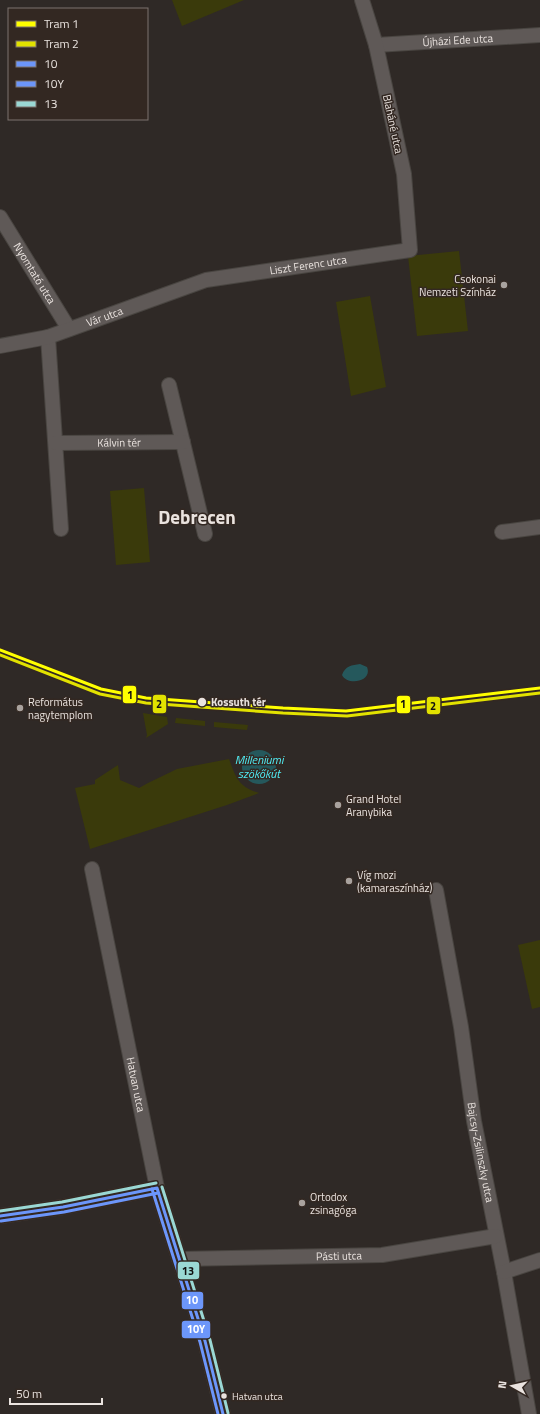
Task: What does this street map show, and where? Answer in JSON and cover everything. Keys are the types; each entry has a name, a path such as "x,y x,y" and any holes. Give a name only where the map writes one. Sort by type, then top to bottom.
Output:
{"street":[{"name":"Blaháné utca","path":"362,0 376,45 404,174 410,250"},
{"name":"Újházi Ede utca","path":"376,45 540,35"},
{"name":"Nyomtató utca","path":"0,217 69,329"},
{"name":"Liszt Ferenc utca","path":"206,280 410,250"},
{"name":"Vár utca","path":"0,346 48,337 206,280"},
{"path":"48,337 61,529"},
{"path":"169,385 205,534"},
{"name":"Kálvin tér","path":"56,443 183,442"},
{"path":"502,532 540,527"},
{"name":"Hatvan utca","path":"92,869 157,1188 205,1340 222,1414"},
{"name":"Bajcsy-Zsilinszky utca","path":"436,890 461,1027 474,1121 504,1272 529,1414"},
{"path":"0,1216 63,1207 157,1188"},
{"name":"Pásti utca","path":"179,1259 382,1254 496,1236"},
{"path":"504,1272 540,1260"}],"shaded area":[{"path":"172,0 244,0 182,26"},
{"path":"459,251 468,331 417,336 408,256"},
{"path":"370,296 386,387 351,396 336,302"},
{"path":"144,488 150,562 116,565 110,491"},
{"path":"143,713 167,717 168,724 146,738 147,735"},
{"path":"176,718 205,721 205,726 175,723"},
{"path":"214,722 248,725 247,730 214,727"},
{"path":"229,759 239,781 252,791 259,793 227,805 90,849 75,788 95,784 95,780 118,765 120,780 139,788 177,769"},
{"path":"540,940 540,1007 532,1009 518,945"}],"water":[{"path":"360,664 367,667 368,672 363,679 354,681 345,678 342,675 347,668"},
{"name":"Milleniumi szökőkút","path":"256,750 262,750 271,755 275,761 275,773 271,779 262,784 256,784 247,779 242,770 242,764 247,755"}],"tram line":[{"name":"1","path":"0,650 101,689 146,698 283,708 346,711 540,688"},
{"name":"2","path":"0,655 100,694 146,703 283,713 347,716 540,693"}],"transit line":[{"name":"13","path":"0,1211 62,1202 156,1183"},
{"name":"13","path":"162,1187 210,1340 228,1413"},
{"name":"10","path":"157,1188 205,1341 223,1414"},
{"name":"10","path":"0,1216 63,1207 157,1188"},
{"name":"10Y","path":"152,1189 200,1342 218,1414"},
{"name":"10Y","path":"1,1221 64,1212 158,1193"}],"place":[{"name":"Csokonai Nemzeti Színház","path":"504,285"},
{"name":"Kossuth tér","path":"202,702"},
{"name":"Református nagytemplom","path":"20,708"},
{"name":"Grand Hotel Aranybika","path":"338,805"},
{"name":"Víg mozi (kamaraszínház)","path":"349,881"},
{"name":"Ortodox zsinagóga","path":"302,1203"},
{"name":"Hatvan utca","path":"224,1396"}],"district":[{"name":"Debrecen","path":"197,517"}]}
